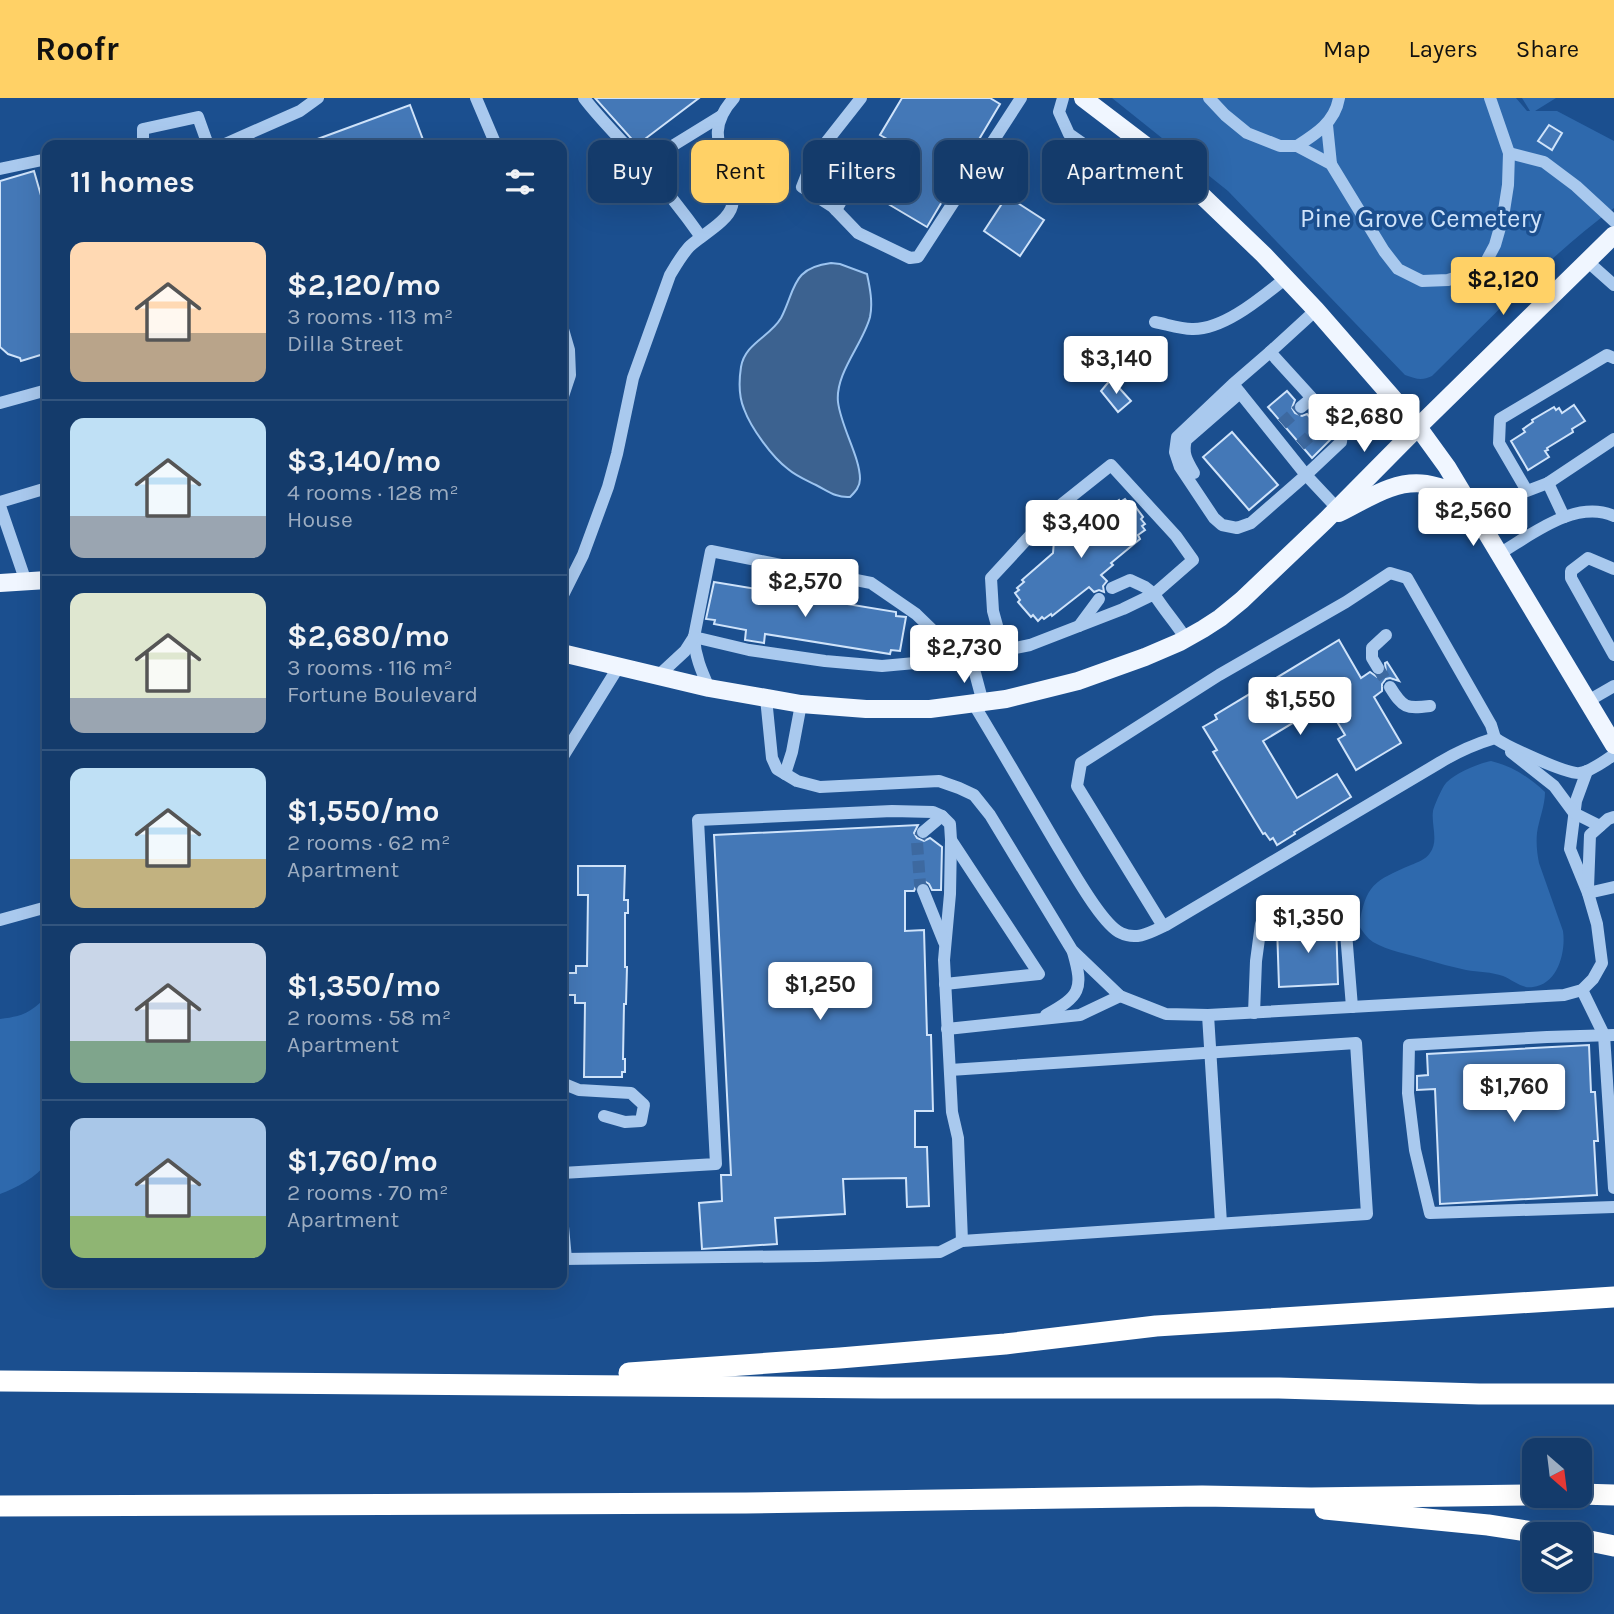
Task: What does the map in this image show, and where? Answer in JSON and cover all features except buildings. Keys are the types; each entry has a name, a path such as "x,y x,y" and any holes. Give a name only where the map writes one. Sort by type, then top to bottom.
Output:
{"highway":[{"path":"469,1384 841,1359 1005,1344 1156,1326 1614,1297"},
{"path":"0,1381 869,1388 1279,1388 1479,1394 1614,1394"},
{"path":"1592,1494 1614,1495"},
{"path":"0,1506 774,1503 1202,1496 1311,1498 1522,1495"},
{"path":"1202,1496 1522,1530"},
{"path":"1592,1541 1614,1546"}],"main road":[{"path":"1083,98 1139,140"},
{"path":"1207,201 1286,278 1418,426 1437,452 1614,746"},
{"path":"567,654 709,688 801,704 866,709 930,709 1028,694 1078,681 1145,657 1185,639 1230,610 1332,514 1614,235"},
{"path":"1332,514 1399,485 1425,484 1463,495"},
{"path":"0,583 42,580"}],"street":[{"path":"234,140 300,111 318,98"},
{"path":"476,98 494,140"},
{"path":"583,98 620,140"},
{"path":"567,587 583,555 608,487 633,378 670,275 690,246 727,216 732,206 732,192 717,136 721,116 734,98"},
{"path":"861,98 813,159 802,187 836,210 858,233 910,257 918,257 1021,98"},
{"path":"1063,98 1059,112 1069,134 1078,140"},
{"path":"1209,98 1247,133 1280,146 1297,146 1331,164"},
{"path":"1297,146 1327,125 1339,98"},
{"path":"1327,125 1331,164 1384,251 1398,269 1422,281 1448,280 1470,273 1487,260 1495,245 1503,217 1509,153 1490,98"},
{"path":"677,143 721,116"},
{"path":"143,140 143,129 198,117 206,140"},
{"path":"1509,153 1544,163 1576,186 1614,221"},
{"path":"0,169 42,160"},
{"path":"676,203 701,237"},
{"path":"836,210 840,203"},
{"path":"1587,261 1614,285"},
{"path":"1155,322 1192,330 1214,326 1242,310 1286,278"},
{"path":"1302,480 1283,488 1244,519 1231,520 1223,517 1185,458 1184,449 1186,440 1270,352 1316,310"},
{"path":"567,343 570,375 567,384"},
{"path":"1237,388 1177,437 1175,452 1180,467 1214,519 1237,528 1251,523 1302,480 1341,442 1342,431 1270,352"},
{"path":"1614,358 1607,355 1500,419 1499,443 1527,491 1548,483 1614,439"},
{"path":"1237,388 1278,428 1302,480 1332,514"},
{"path":"0,403 42,391"},
{"path":"1301,407 1312,398"},
{"path":"1319,428 1330,418"},
{"path":"1290,454 1300,445"},
{"path":"694,637 749,650 882,666 915,663 959,654 1004,651 1030,645 1123,609 1154,594 1194,560 1176,536 1111,465 1052,512 992,578 993,611 1004,651"},
{"path":"1548,483 1564,517"},
{"path":"26,582 0,504 42,490"},
{"path":"1499,554 1564,517 1587,510 1614,516"},
{"path":"709,688 699,666 694,637 711,551 872,583 916,614 959,654 975,673 978,703 1084,890 1110,926 1119,933 1132,937 1140,937 1163,926 1459,751 1500,741 1577,774 1614,755"},
{"path":"1614,569 1588,558 1571,571 1571,578 1614,654"},
{"path":"1163,926 1077,786 1081,763 1219,675 1346,602 1390,573 1406,578 1500,741 1554,786 1574,813 1600,826"},
{"path":"1112,588 1130,580 1145,587 1154,594 1174,620 1185,639"},
{"path":"1079,626 1099,598"},
{"path":"1378,668 1371,652 1386,635"},
{"path":"658,676 685,651 694,637"},
{"path":"567,750 619,666"},
{"path":"1588,701 1614,686"},
{"path":"1390,687 1406,707 1430,706"},
{"path":"766,698 772,758 777,769 797,781 820,787 939,781 974,795 990,815 1072,950 1119,996 1166,1014 1254,1013 1564,995 1582,990 1593,979 1602,962 1597,924 1570,849 1576,801 1587,771"},
{"path":"785,774 801,704"},
{"path":"567,1173 716,1164 698,820 892,811 933,812 950,824 950,894 944,960 952,1112 958,1138 962,1241"},
{"path":"923,832 942,816"},
{"path":"1588,893 1590,835 1614,817"},
{"path":"945,984 1039,974 951,839"},
{"path":"1588,893 1614,887"},
{"path":"923,890 945,944"},
{"path":"0,919 42,908"},
{"path":"1254,1013 1261,924 1283,913 1344,908 1352,1007"},
{"path":"1040,1019 1067,1004 1076,993 1079,973 1072,950"},
{"path":"1582,990 1609,1035 1614,1188"},
{"path":"947,1029 1080,1015 1119,996"},
{"path":"1208,1015 1221,1223"},
{"path":"1609,1035 1409,1045 1408,1093 1415,1150 1430,1213 1614,1207"},
{"path":"567,1259 940,1252 962,1241 1367,1214 1356,1043 950,1070"},
{"path":"567,1085 579,1090 631,1093 644,1105 641,1121 625,1122 604,1116"}],"green space":[{"name":"Pine Grove Cemetery","path":"1112,98 1516,98 1530,111 1522,98 1556,98 1535,111 1557,111 1614,141 1614,208 1543,267 1432,376 1425,379 1416,378 1405,375 1228,191 1207,174 1207,140 1164,140"},
{"path":"1491,761 1520,773 1545,792 1537,833 1537,852 1564,939 1554,974 1542,985 1533,987 1521,985 1499,975 1461,969 1385,948 1365,935 1359,926 1365,901 1374,886 1388,875 1430,853 1434,838 1433,811 1445,784 1474,766"},
{"path":"42,1001 42,1168 26,1182 0,1194 0,1019 15,1017"}],"shaded area":[{"path":"831,263 867,274 871,296 870,317 845,369 838,391 840,412 859,470 859,484 850,497 832,494 782,464 747,417 740,388 743,359 781,318 802,275 808,270"}],"tunnel":[{"path":"1282,424 1301,407"},
{"path":"1300,445 1319,428"},
{"path":"1378,668 1390,687"},
{"path":"923,832 917,842 920,884 923,890"}]}
